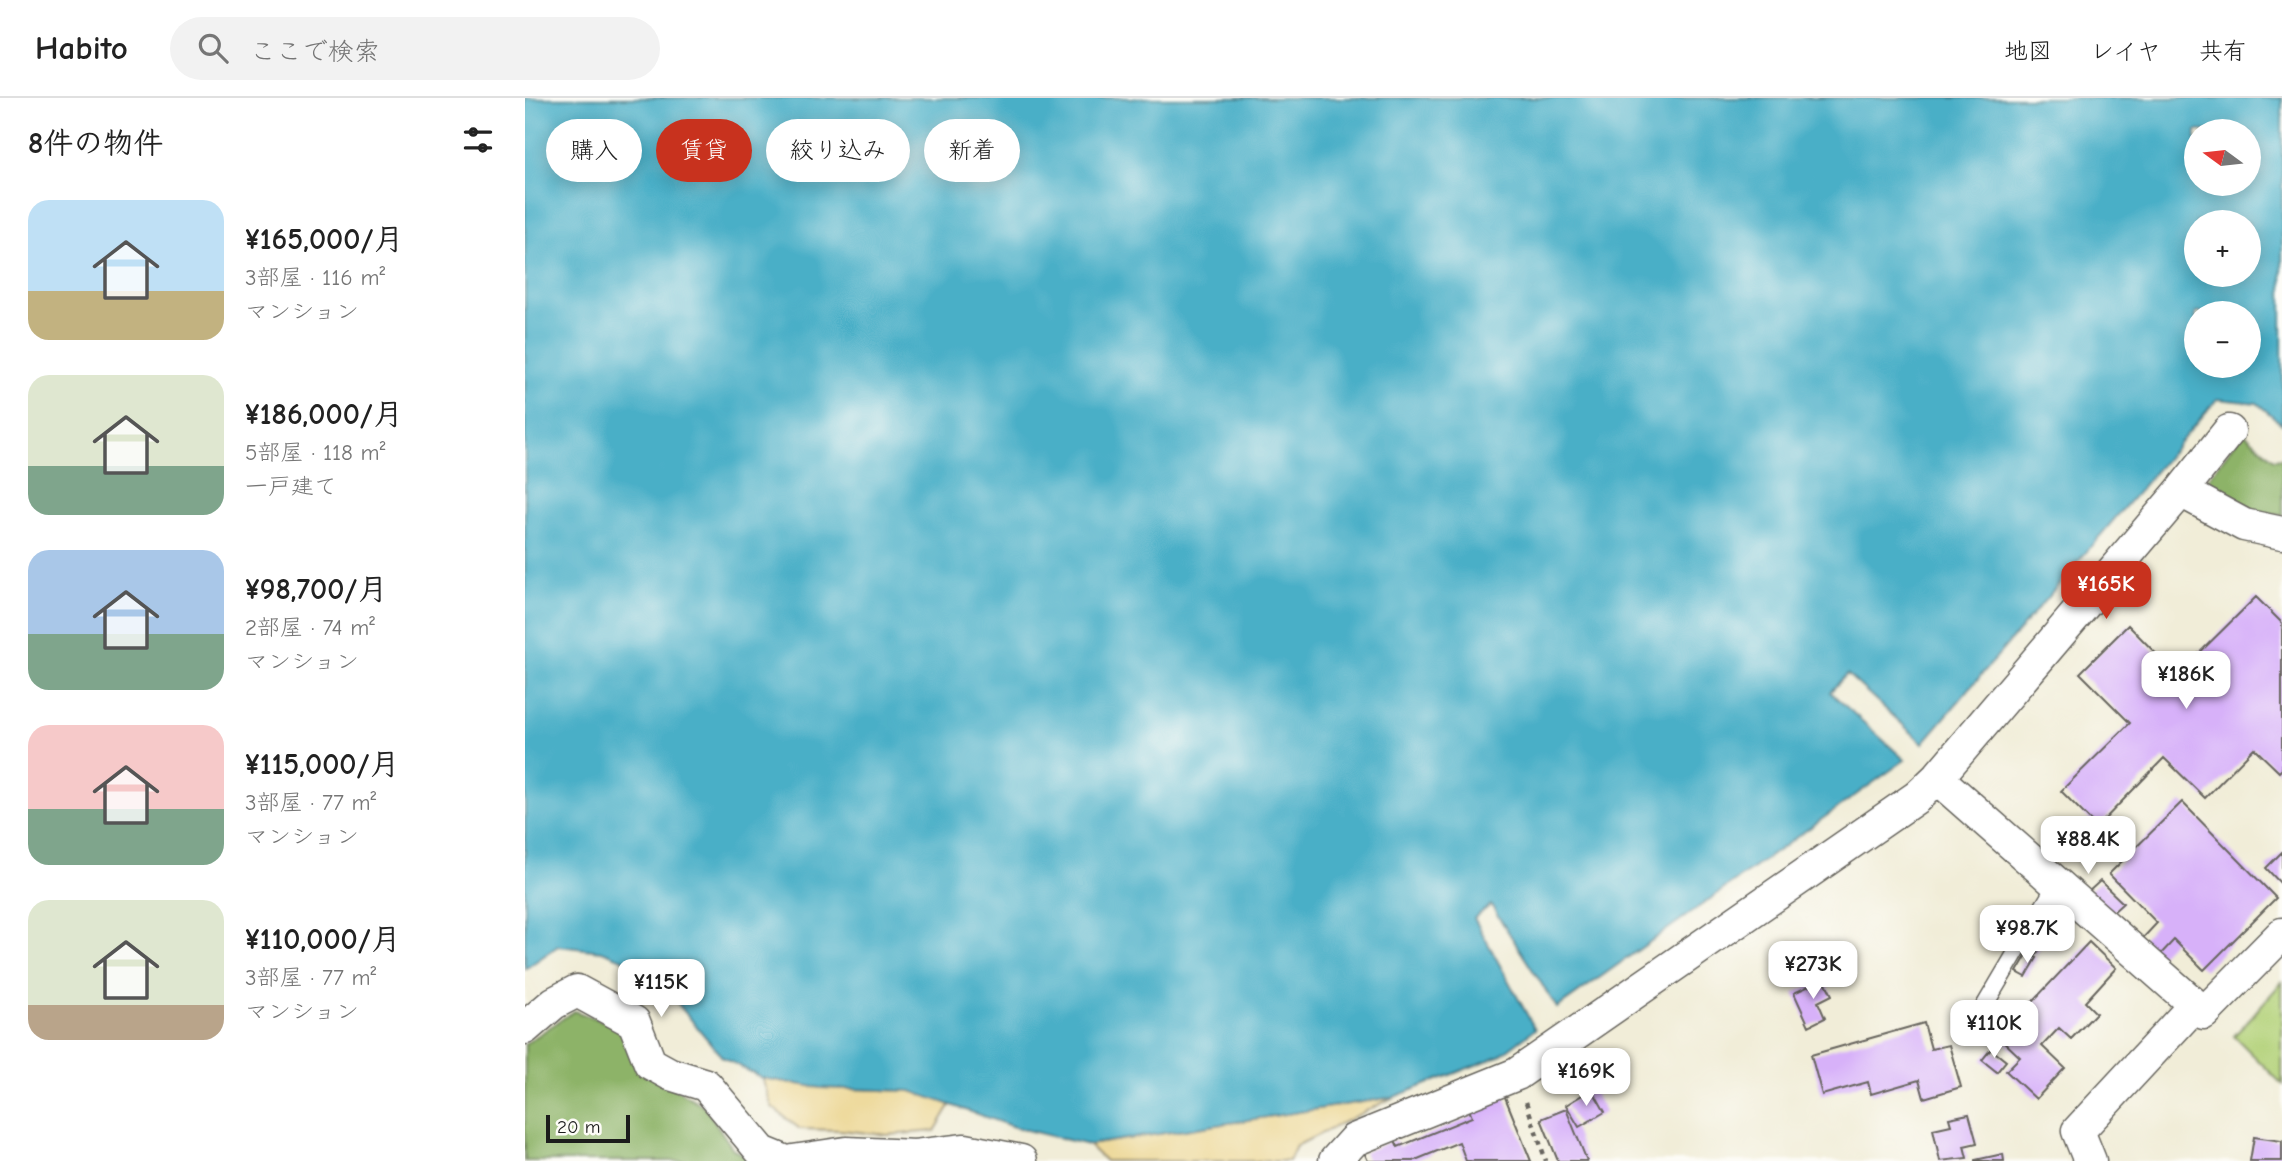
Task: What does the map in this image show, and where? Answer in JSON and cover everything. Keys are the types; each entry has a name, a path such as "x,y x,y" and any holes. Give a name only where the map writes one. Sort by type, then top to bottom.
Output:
{"street":[{"path":"1335,1161 1354,1140 1517,1074 1917,797 1937,778 2229,431"},
{"path":"2181,491 2244,525 2282,533"},
{"path":"1937,778 2204,1013 2282,934"},
{"path":"525,1028 554,1003 577,991 634,1022 650,1063 670,1074 706,1085 762,1152 784,1161"},
{"path":"2090,1161 2078,1131 2195,1005"},
{"path":"793,1161 846,1153 915,1156 965,1150 1021,1161"}],"lane":[{"path":"1973,1025 2057,883"}],"path":[{"path":"1517,1074 1546,1161"}],"green space":[{"path":"2243,432 2274,459 2282,458 2282,515 2250,509 2205,483"},
{"path":"2282,982 2282,1084 2234,1036"},
{"path":"574,1011 620,1027 644,1070 704,1106 733,1149 755,1161 525,1161 525,1044"}],"sand":[{"path":"762,1078 821,1088 911,1091 951,1104 935,1131 888,1135 800,1129 772,1107"},
{"path":"1394,1097 1296,1146 1289,1161 1105,1161 1088,1145"}],"water":[{"path":"525,98 2282,98 2282,424 2257,403 2217,399 1923,743 1847,674 1830,692 1905,760 1557,1008 1491,905 1474,918 1535,1029 1499,1056 1394,1097 1088,1145 1014,1127 911,1091 821,1088 762,1078 722,1057 650,970 602,951 558,946 525,969"}],"building":[{"path":"2256,597 2282,623 2282,769 2279,772 2254,748 2205,798 2164,758 2097,827 2061,791 2130,723 2080,673 2128,625 2177,675"},
{"path":"2182,802 2276,898 2204,970 2174,940 2159,956 2142,939 2157,923 2109,874"},
{"path":"2282,852 2282,885 2266,868"},
{"path":"2100,881 2123,903 2110,915 2087,893"},
{"path":"2038,931 2046,935 2037,954 2029,951"},
{"path":"2089,942 2116,968 2085,1002 2096,1013 2071,1039 2059,1028 2042,1046 2065,1068 2036,1099 2006,1071 2020,1057 1999,1037"},
{"path":"2028,953 2037,958 2026,977 2017,972"},
{"path":"1824,979 1832,995 1818,1002 1825,1018 1809,1026 1794,993"},
{"path":"1924,1023 1931,1049 1949,1045 1961,1087 1924,1098 1919,1080 1871,1094 1868,1082 1822,1095 1811,1055"},
{"path":"1991,1049 2006,1061 1997,1072 1982,1060"},
{"path":"1592,1089 1605,1112 1579,1127 1566,1105"},
{"path":"1503,1092 1531,1161 1466,1161 1459,1142 1413,1161 1368,1161 1364,1152 1395,1140 1398,1147 1472,1117 1468,1107"},
{"path":"1566,1109 1587,1161 1558,1161 1541,1119"},
{"path":"1969,1114 1977,1143 1964,1146 1967,1158 1940,1161 1933,1129 1951,1125 1949,1118"},
{"path":"2254,1137 2282,1141 2282,1161 2250,1161"},
{"path":"2003,1154 2004,1161 1975,1161 1975,1160"}]}
